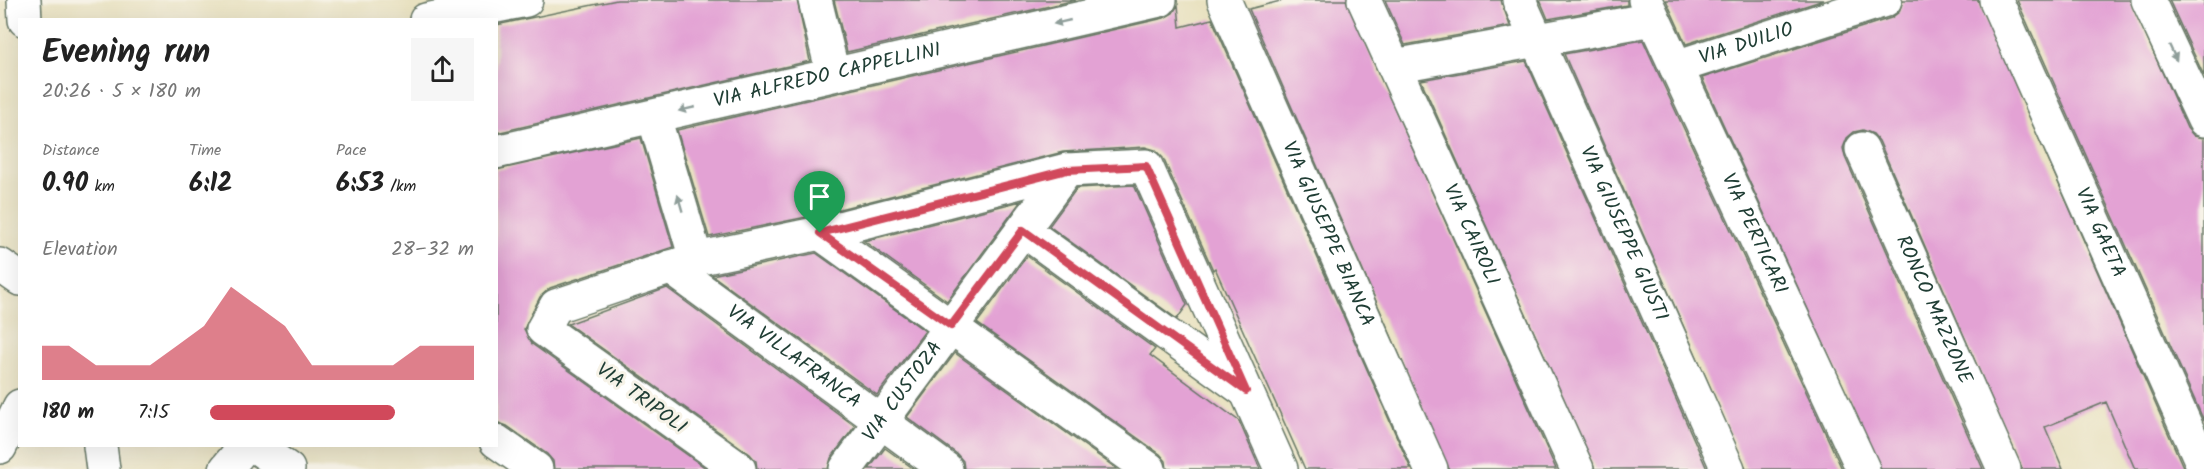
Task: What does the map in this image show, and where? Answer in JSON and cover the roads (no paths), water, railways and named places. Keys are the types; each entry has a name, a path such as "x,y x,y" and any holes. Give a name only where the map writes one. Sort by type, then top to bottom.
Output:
{"street":[{"path":"24,0 25,18"},
{"path":"436,14 526,0"},
{"path":"815,0 832,74"},
{"name":"VIA ALFREDO CAPPELLINI","path":"498,152 1160,0"},
{"name":"VIA GIUSEPPE BIANCA","path":"1224,0 1431,469"},
{"name":"VIA CAIROLI","path":"1364,0 1577,469"},
{"name":"VIA GIUSEPPE GIUSTI","path":"1519,0 1728,469"},
{"name":"VIA DUILIO","path":"1676,66 1886,0"},
{"name":"VIA GAETA","path":"1996,0 2204,467"},
{"path":"2148,0 2204,120"},
{"path":"1394,66 1536,40 1649,9"},
{"name":"VIA PERTICARI","path":"1649,9 1863,469"},
{"path":"654,117 683,263 820,233 1067,170 1146,166 1281,469"},
{"name":"RONCO MAZZONE","path":"1862,149 2004,469"},
{"name":"VIA CUSTOZA","path":"846,469 1067,170"},
{"path":"1023,230 1246,391"},
{"path":"820,233 1149,469"},
{"path":"0,265 18,258"},
{"name":"VIA TRIPOLI","path":"683,263 556,306 543,329 739,469"},
{"name":"VIA VILLAFRANCA","path":"683,263 881,422 946,469"},
{"path":"0,265 18,278"},
{"path":"0,447 18,410"},
{"path":"498,442 536,469"},
{"path":"100,447 103,469"},
{"path":"226,469 244,447"},
{"path":"256,447 288,469"}]}
